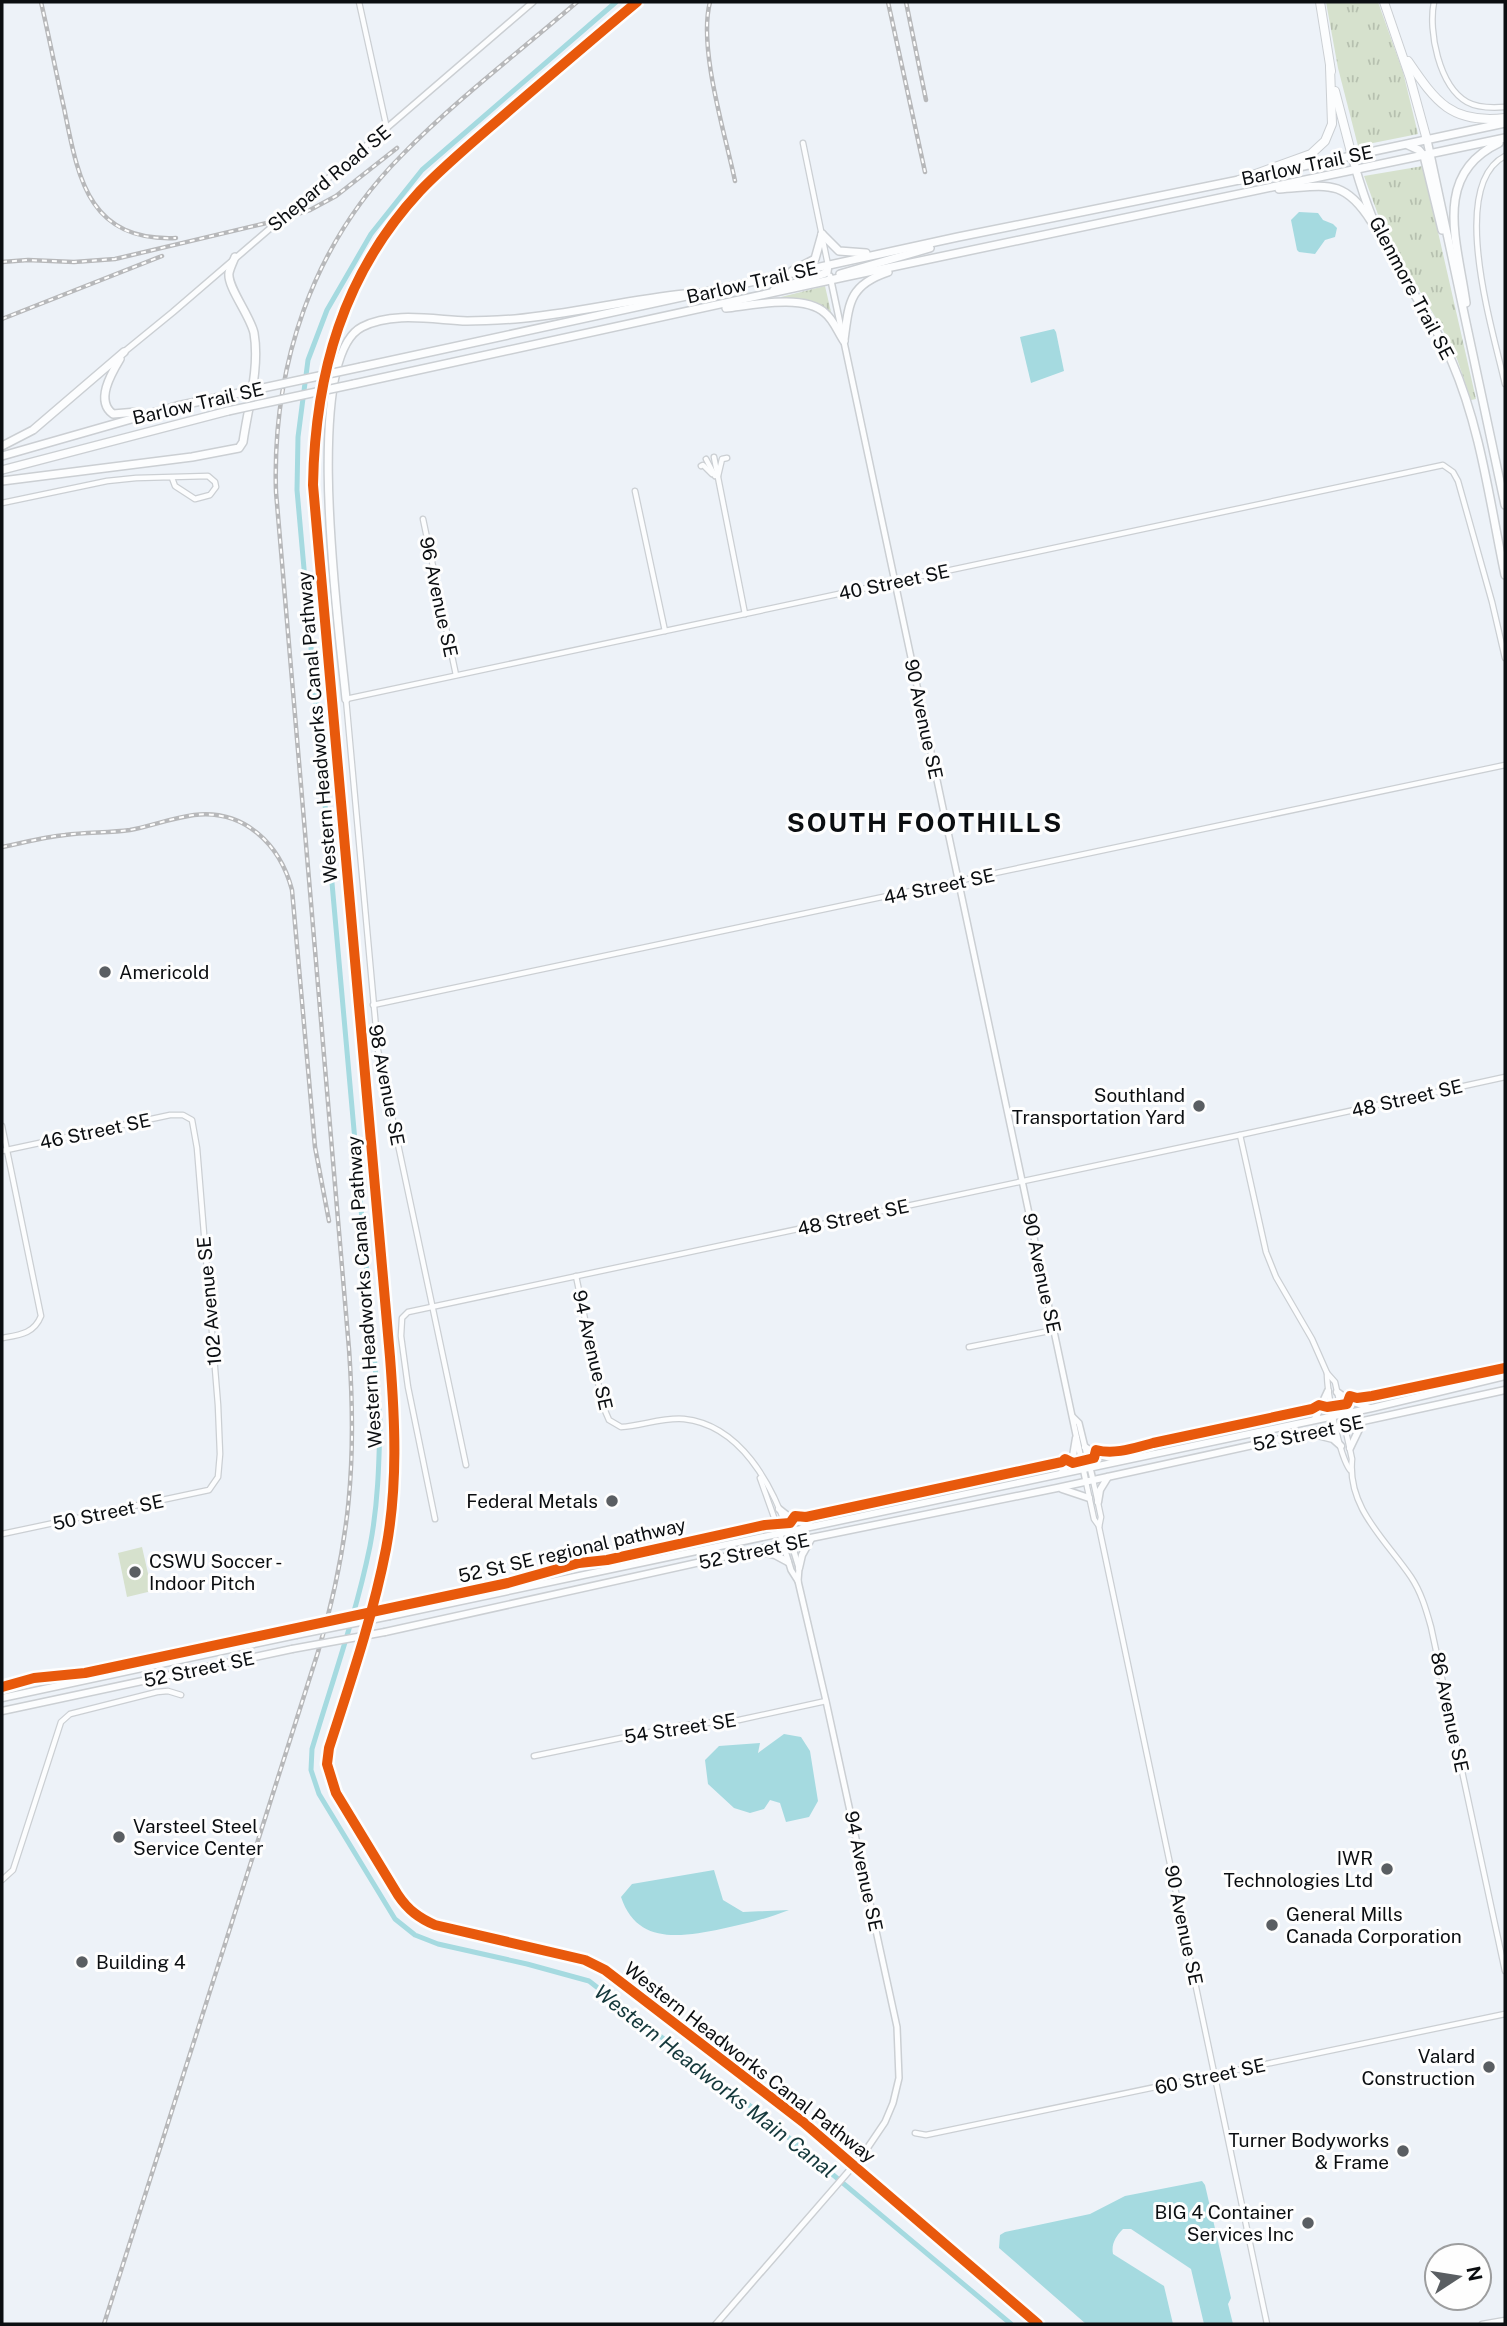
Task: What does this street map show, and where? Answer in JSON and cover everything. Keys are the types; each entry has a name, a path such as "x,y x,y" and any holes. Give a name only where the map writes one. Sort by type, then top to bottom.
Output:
{"highway":[{"name":"Glenmore Trail SE","path":"1320,2 1329,67 1352,156"},
{"path":"1384,2 1427,140"},
{"path":"1400,50 1442,106 1469,118 1505,120"},
{"path":"1239,180 1311,154 1325,141 1332,124 1329,67"}],"main road":[{"name":"Barlow Trail SE","path":"2,456 177,406 958,237 1406,145 1505,120"},
{"name":"Barlow Trail SE","path":"2,470 228,411 1250,190 1505,139"},
{"path":"1468,332 1454,218 1454,194 1459,179 1473,160 1487,148 1505,139"},
{"path":"1427,140 1427,155"},
{"path":"1406,145 1427,155"},
{"name":"Glenmore Trail SE","path":"1427,155 1435,209 1454,268 1505,505"},
{"name":"Glenmore Trail SE","path":"1352,156 1374,222 1439,333 1465,397 1505,575"},
{"path":"1250,190 1323,186 1342,190 1363,208 1384,242"},
{"path":"822,234 835,248 847,253 893,251"},
{"path":"780,277 815,259 822,234"},
{"path":"831,280 841,273 958,237"},
{"path":"2,481 192,457 239,448 243,442 255,346 246,310 230,281 229,274 235,257"},
{"path":"844,341 852,296 864,282 929,259"},
{"path":"760,296 823,274 827,272 828,265"},
{"path":"346,699 329,512 327,433 338,361 348,339 360,327 376,321 398,318 472,321 516,318 719,290"},
{"path":"694,310 799,302 813,305 826,313 844,341"},
{"path":"124,352 104,395 108,411 122,415 167,405 177,406"},
{"path":"2,446 33,430 124,352"},
{"name":"52 Street SE","path":"2,1698 1061,1473 1124,1462 1505,1376"},
{"name":"52 Street SE","path":"2,1711 292,1649 385,1632 1505,1390"},
{"path":"1315,1419 1328,1391"},
{"path":"1337,1392 1348,1400 1372,1408"},
{"path":"1350,1448 1363,1421"},
{"path":"1307,1433 1329,1438 1341,1446"},
{"path":"1061,1473 1073,1456 1076,1438"},
{"path":"1085,1447 1095,1454 1124,1462"},
{"path":"1098,1502 1100,1490 1108,1477"},
{"path":"1057,1488 1089,1498"},
{"path":"779,1509 793,1520 813,1527"},
{"path":"799,1568 802,1555 811,1539"},
{"path":"756,1550 788,1562"}],"street":[{"path":"359,2 387,128"},
{"name":"Shepard Road SE","path":"124,352 533,2"},
{"path":"1434,2 1432,31 1444,73 1456,93 1467,102 1482,107 1504,107"},
{"name":"90 Avenue SE","path":"803,143 1076,1438 1087,1468"},
{"path":"1505,156 1488,171 1481,186 1475,232 1479,266 1505,384"},
{"path":"714,457 745,614"},
{"path":"717,480 722,459 727,458"},
{"path":"706,459 717,480"},
{"path":"701,466 704,465 717,480"},
{"name":"40 Street SE","path":"346,699 1443,465 1453,472 1458,481 1505,658"},
{"path":"2,503 107,481 136,478 208,476 216,487 210,495 195,499 175,486 172,478"},
{"path":"635,491 665,631"},
{"name":"96 Avenue SE","path":"423,519 456,675"},
{"name":"98 Avenue SE","path":"346,699 378,1050 466,1465"},
{"name":"44 Street SE","path":"373,1005 1505,765"},
{"name":"48 Street SE","path":"435,1519 408,1387 401,1336 402,1318 408,1311 1505,1077"},
{"name":"46 Street SE","path":"4,1150 170,1115 188,1116"},
{"name":"102 Avenue SE","path":"188,1116 194,1125 197,1148 218,1405 220,1454 218,1477 213,1487"},
{"path":"2,1126 4,1150 40,1309 37,1325 22,1334 2,1338"},
{"name":"86 Avenue SE","path":"1240,1135 1266,1252 1276,1277 1318,1349 1327,1373 1334,1416 1350,1448 1351,1471 1364,1514 1412,1578 1423,1599 1434,1638 1505,1971"},
{"name":"94 Avenue SE","path":"576,1276 603,1406 609,1420 621,1427 670,1419 686,1419 709,1425 744,1451 779,1509 799,1568 798,1581 827,1700 897,2027 899,2078 885,2122 862,2156 716,2324"},
{"path":"969,1347 1054,1330"},
{"name":"86 Avenue SE","path":"1327,1373 1335,1382 1342,1414 1341,1446 1345,1464 1351,1471"},
{"name":"90 Avenue SE","path":"1073,1416 1079,1423 1085,1447 1089,1498 1094,1519 1099,1527 1267,2324"},
{"name":"94 Avenue SE","path":"758,1471 790,1570 798,1581"},
{"name":"90 Avenue SE","path":"1089,1481 1098,1502 1101,1517 1099,1527"},
{"name":"50 Street SE","path":"2,1534 197,1494 213,1487"},
{"path":"2,1880 13,1870 61,1722 65,1717 157,1692 167,1691 181,1695"},
{"name":"54 Street SE","path":"534,1756 684,1725 739,1720 827,1700"},
{"name":"60 Street SE","path":"915,2133 926,2135 1505,2014"},
{"path":"1482,2324 1505,2319"}],"green space":[{"path":"1326,2 1378,2 1403,72 1418,134 1358,146 1338,68"},
{"path":"1423,166 1476,399 1471,400 1457,359 1443,330 1384,231 1364,176"},
{"path":"825,286 831,312 829,314 806,301 781,299 781,297"},
{"name":"CSWU Soccer - Indoor Pitch","path":"142,1547 152,1591 127,1597 118,1553"}],"water":[{"path":"1299,212 1318,213 1323,220 1337,228 1335,237 1325,240 1315,254 1297,250 1291,220"},
{"path":"1054,329 1064,371 1031,383 1020,337"},
{"path":"784,1734 801,1737 810,1751 818,1801 809,1817 786,1822 780,1803 770,1800 764,1809 750,1813 734,1808 708,1784 705,1760 719,1746 760,1743 758,1753"},
{"path":"714,1870 723,1900 743,1912 789,1910 706,1932 662,1934 638,1923 628,1912 621,1897 632,1884"},
{"path":"1202,2181 1231,2298 1228,2304 1233,2324 1204,2324 1191,2269 1131,2229 1123,2229 1118,2234 1113,2244 1113,2254 1164,2286 1173,2324 1086,2324 999,2248 1000,2235 1005,2232 1090,2214 1125,2196"}],"waterway":[{"name":"Western Headworks Main Canal","path":"616,2 422,170 371,234 327,310 308,360 298,437 297,490 380,1422 373,1531 351,1623 312,1749 311,1770 319,1794 395,1919 415,1935 438,1944 589,1981 758,2112 1011,2324"}],"railway":[{"path":"41,2 75,158 92,200 105,217 123,229 146,236 176,238"},
{"path":"104,2324 318,1652 337,1575 348,1502 352,1429 349,1349 276,492 281,399 290,354 304,310 322,268 344,228 371,190 402,155 444,115 577,2"},
{"path":"710,2 707,21 710,66 735,181"},
{"path":"888,2 925,172"},
{"path":"906,2 926,100"},
{"path":"2,262 115,259 275,221 310,210 336,196 397,148"},
{"path":"2,319 162,256"},
{"path":"2,847 57,836 130,830 194,815 229,818 244,824 269,844 279,858 292,890 315,1147 329,1221"}],"cycle path":[{"name":"Western Headworks Canal Pathway","path":"637,2 453,159 420,191 393,223 371,256 338,328 327,365 320,404 313,485 390,1357 394,1453 390,1525 381,1574 329,1748 327,1764 336,1793 398,1895 414,1913 435,1925 585,1960 605,1970 803,2122 1038,2324"},
{"name":"52 St SE regional pathway","path":"2,1687 34,1678 85,1673 508,1583 579,1563 607,1560 765,1525 790,1523 795,1516 806,1517 1062,1462 1065,1459 1073,1463 1094,1458 1096,1450 1125,1450 1312,1409 1319,1405 1327,1407 1347,1404 1350,1396 1372,1396 1505,1368"}],"place":[{"name":"Americold","path":"105,972"},
{"name":"Southland Transportation Yard","path":"1199,1106"},
{"name":"Federal Metals","path":"612,1501"},
{"name":"CSWU Soccer - Indoor Pitch","path":"135,1572"},
{"name":"Varsteel Steel Service Center","path":"119,1837"},
{"name":"IWR Technologies Ltd","path":"1387,1869"},
{"name":"General Mills Canada Corporation","path":"1272,1925"},
{"name":"Building 4","path":"82,1962"},
{"name":"Valard Construction","path":"1489,2067"},
{"name":"Turner Bodyworks & Frame","path":"1403,2151"},
{"name":"BIG 4 Container Services Inc","path":"1308,2223"}],"district":[{"name":"SOUTH FOOTHILLS","path":"925,822"}]}
